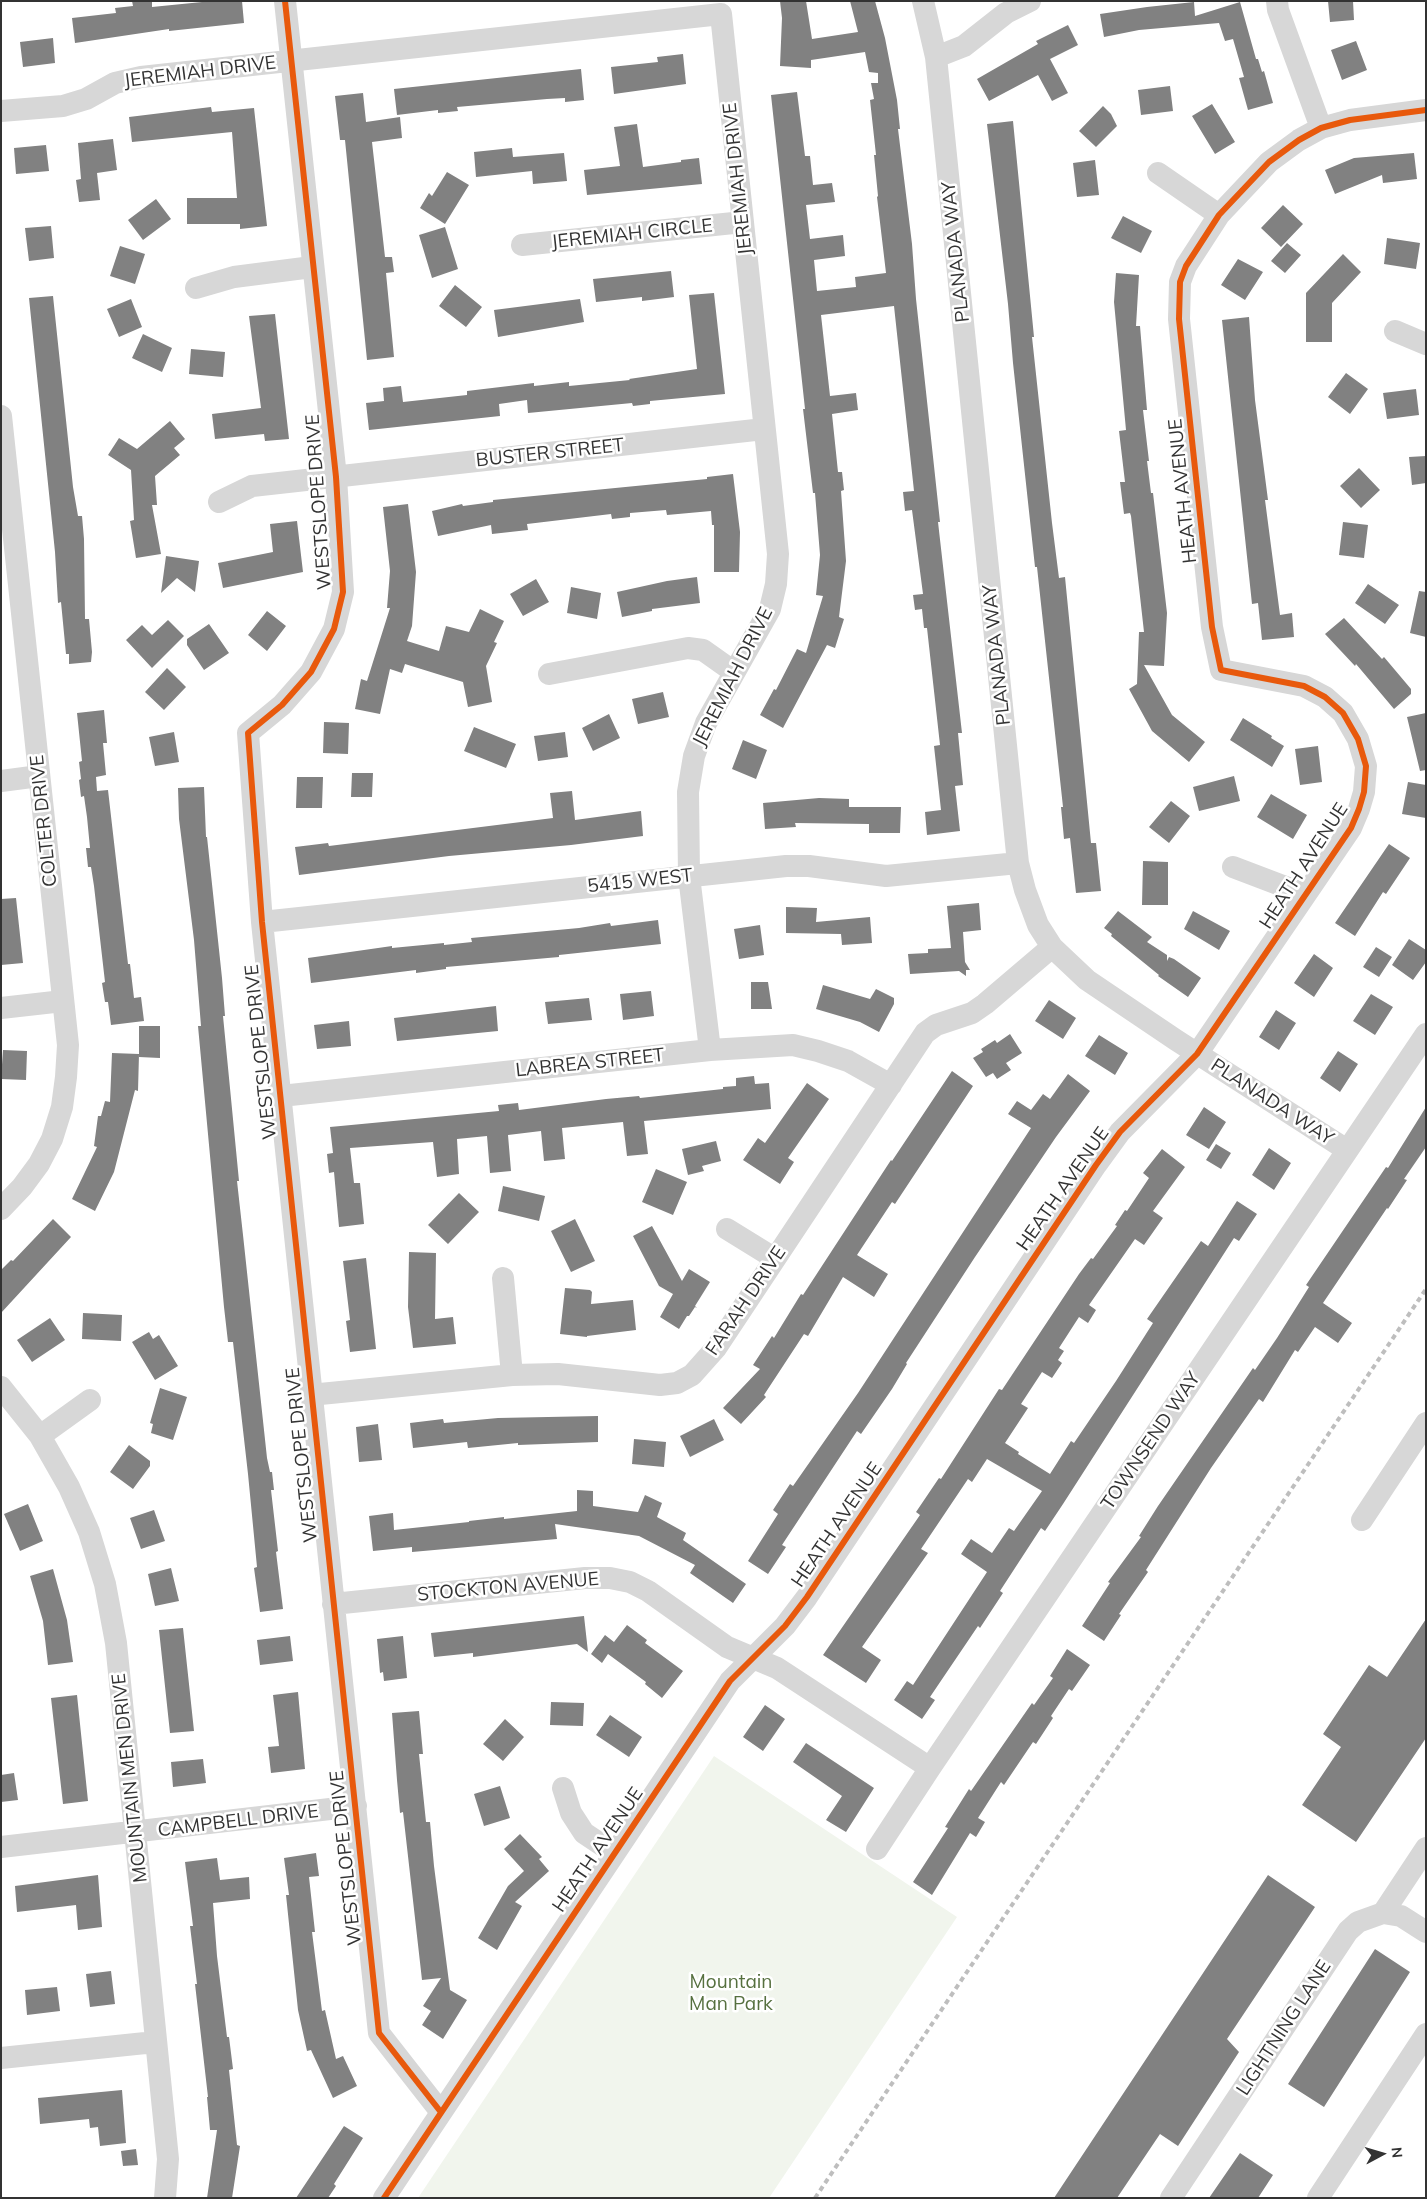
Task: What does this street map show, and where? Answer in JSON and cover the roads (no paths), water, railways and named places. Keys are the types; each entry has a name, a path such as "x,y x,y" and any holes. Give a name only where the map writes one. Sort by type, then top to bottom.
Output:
{"street":[{"name":"WESTSLOPE DRIVE","path":"285,1 312,268 336,477 343,592 334,629 311,672 282,705 248,733 262,922 310,1395 356,1806 379,2033 440,2111"},
{"name":"PLANADA WAY","path":"922,1 936,57 1018,863 1025,890 1038,925 1052,947 1088,980 1197,1054 1347,1150"},
{"path":"936,57 964,46 1006,12 1030,1"},
{"path":"1277,1 1281,19 1321,128"},
{"name":"JEREMIAH DRIVE","path":"1,110 63,106 86,98 115,83 141,77 720,14 778,554 776,584 770,608 706,722 694,756 688,792 689,876 710,1050"},
{"name":"HEATH AVENUE","path":"384,2198 440,2111 730,1681 785,1626 807,1597 1115,1139 1197,1054 1304,894 1351,828 1360,809 1364,792 1366,766 1358,739 1343,713 1325,697 1304,686 1221,670 1212,627 1179,300 1180,282 1186,266 1219,216 1269,162 1299,140 1321,128 1374,116 1426,110"},
{"path":"1158,173 1219,216"},
{"name":"JEREMIAH CIRCLE","path":"522,245 743,222"},
{"path":"196,288 234,276 312,268"},
{"path":"1395,331 1426,344"},
{"name":"COLTER DRIVE","path":"1,416 9,565 39,776 68,1045 62,1106 52,1139 39,1164 22,1187 1,1209"},
{"name":"BUSTER STREET","path":"219,502 252,486 764,429"},
{"path":"550,674 688,648 703,650 734,672"},
{"path":"1,781 39,776"},
{"name":"5415 WEST","path":"262,922 786,866 809,866 886,876 1018,863"},
{"path":"1233,867 1304,894"},
{"name":"FARAH DRIVE","path":"310,1395 512,1375 558,1374 660,1385 677,1383 692,1375 711,1354 925,1033 936,1025 972,1013 1052,947"},
{"path":"1,1008 63,1001"},
{"name":"TOWNSEND WAY","path":"878,1849 930,1768 1426,1034"},
{"name":"LABREA STREET","path":"281,1096 710,1050 793,1045 848,1061 891,1086"},
{"path":"727,1229 774,1258"},
{"path":"503,1278 512,1375"},
{"name":"MOUNTAIN MEN DRIVE","path":"1,1387 40,1436 77,1505 89,1532 105,1584 116,1644 168,2159 165,2198"},
{"path":"40,1436 90,1400"},
{"path":"1362,1520 1426,1424"},
{"name":"STOCKTON AVENUE","path":"333,1604 584,1578 610,1578 630,1582 648,1591 727,1647 753,1656 777,1668 930,1768"},
{"path":"563,1788 571,1813 584,1833 614,1853"},
{"name":"CAMPBELL DRIVE","path":"1,1847 356,1806"},
{"path":"1426,1848 1383,1913 1401,1916 1426,1932"},
{"name":"LIGHTNING LANE","path":"1171,2198 1348,1931 1358,1922 1383,1913"},
{"path":"1318,2198 1426,2034"},
{"path":"1,2058 155,2042"}],"railway":[{"path":"815,2198 1426,1289"}],"park label":[{"name":"Mountain Man Park","path":"731,1993"}]}
